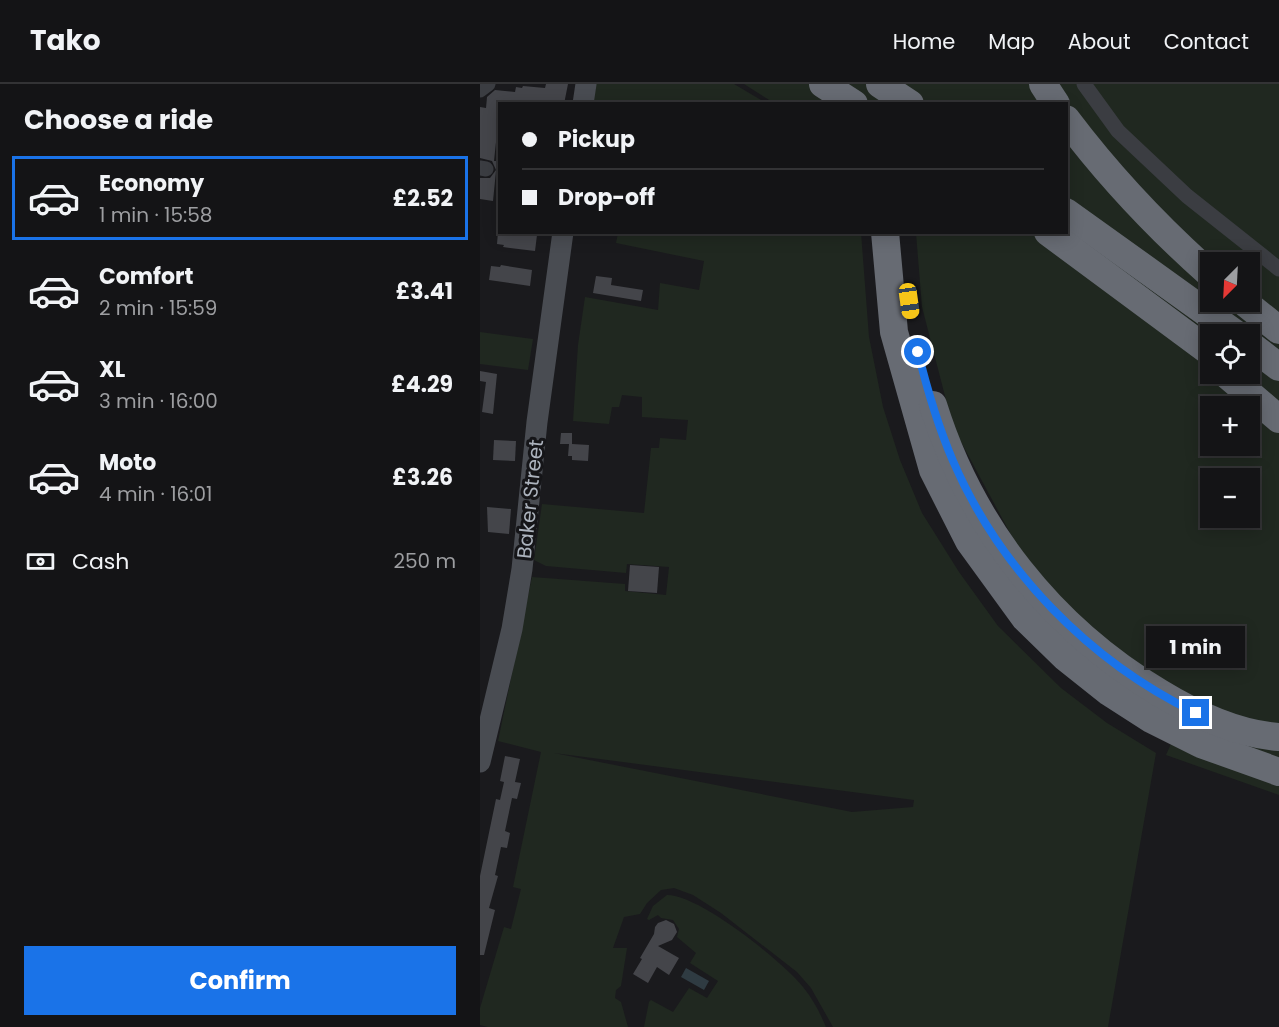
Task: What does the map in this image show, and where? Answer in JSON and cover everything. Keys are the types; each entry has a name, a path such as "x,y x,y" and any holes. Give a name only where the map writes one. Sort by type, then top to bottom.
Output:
{"highway":[{"path":"880,84 880,102"},
{"path":"880,84 907,102"},
{"path":"897,84 897,102"},
{"path":"1043,84 1055,102"},
{"path":"1068,122 1126,194 1200,265"},
{"path":"1068,213 1222,324"},
{"path":"885,234 894,332 933,470 969,541 1025,618 1065,657 1109,692 1151,719 1201,744 1279,772"},
{"path":"902,234 906,282 916,342 938,424 964,484 990,530 1018,570 1072,628 1139,681 1177,704 1214,722 1242,731 1279,737"},
{"path":"1051,234 1200,345"},
{"path":"1136,297 1200,351"},
{"path":"1256,312 1279,330"},
{"path":"1260,353 1279,367"},
{"path":"1238,384 1279,419"},
{"path":"1252,384 1279,404"}],"main road":[{"path":"582,102 586,84"},
{"name":"Baker Street","path":"480,762 512,629 522,569 537,422 563,234"}],"street":[{"path":"480,90 488,84"},
{"path":"1084,84 1118,131 1187,196 1257,252"},
{"path":"1260,254 1279,254"},
{"path":"1260,255 1279,269"}],"shaded area":[{"path":"596,84 734,84 764,102 593,102"},
{"path":"744,84 1279,84 1279,795 1166,755 1191,698 1097,636 1024,559 953,427 922,307 916,234 1068,234 1068,102 772,102"},
{"path":"618,234 861,234 869,337 883,407 900,460 922,513 959,572 998,626 1061,688 1107,723 1156,753 1108,1027 833,1027 811,988 797,972 721,913 693,895 674,888 661,890 647,903 640,914 624,917 613,948 627,948 621,986 616,990 615,998 621,1002 628,1027 488,1027 480,1025 480,1008 504,927 511,929 521,889 513,887 541,752 498,741 532,577 625,584 625,591 666,595 669,567 627,564 626,573 546,566 534,560 542,504 644,513 651,448 659,448 660,438 686,440 688,420 642,417 642,397 622,395 619,407 612,407 609,424 573,421 578,345 585,297 658,310 660,283 699,290 704,261 616,243","holes":["554,753 914,800 913,807 852,812"]},
{"path":"480,332 533,339 528,370 480,364"},
{"path":"667,895 681,898 719,917 759,946 803,987 826,1027 644,1027 651,1000 673,1012 689,988 707,998 718,981 690,963 696,953 677,937 679,929 673,920 661,918 658,915 647,919 653,906"},
{"path":"686,968 709,981 704,990 681,977"}],"building":[{"path":"546,84 568,84 564,102 498,102 494,161 497,161 493,201 480,199 480,178 490,178 496,170 492,161 480,158 480,107 486,108 487,97 495,90 515,92 516,87 522,88 523,86 545,88"},
{"path":"498,232 498,234 537,235 535,251 503,247 504,245 497,244"},
{"path":"501,265 532,270 530,286 489,280 491,266 500,267"},
{"path":"596,276 612,278 611,285 643,290 641,301 593,293"},
{"path":"480,371 497,374 493,414 482,412 486,382 480,381"},
{"path":"561,433 572,433 572,444 589,445 588,461 572,460 572,456 568,456 569,444 560,444"},
{"path":"494,440 516,441 515,461 493,460"},
{"path":"487,507 511,509 509,534 488,532"},
{"path":"630,565 659,567 657,593 628,591"},
{"path":"505,756 520,759 515,782 521,783 517,799 512,798 505,831 510,833 507,848 501,847 495,875 498,876 489,908 495,910 484,955 480,955 480,876 496,799 500,800 504,782 500,781"},
{"path":"666,920 674,924 677,932 672,940 658,946 679,958 669,975 657,967 648,983 633,974 654,934 655,927"}],"route":[{"path":"918,352 938,424 953,461 978,510 1018,570 1052,609 1105,656 1139,681 1196,713"}]}
